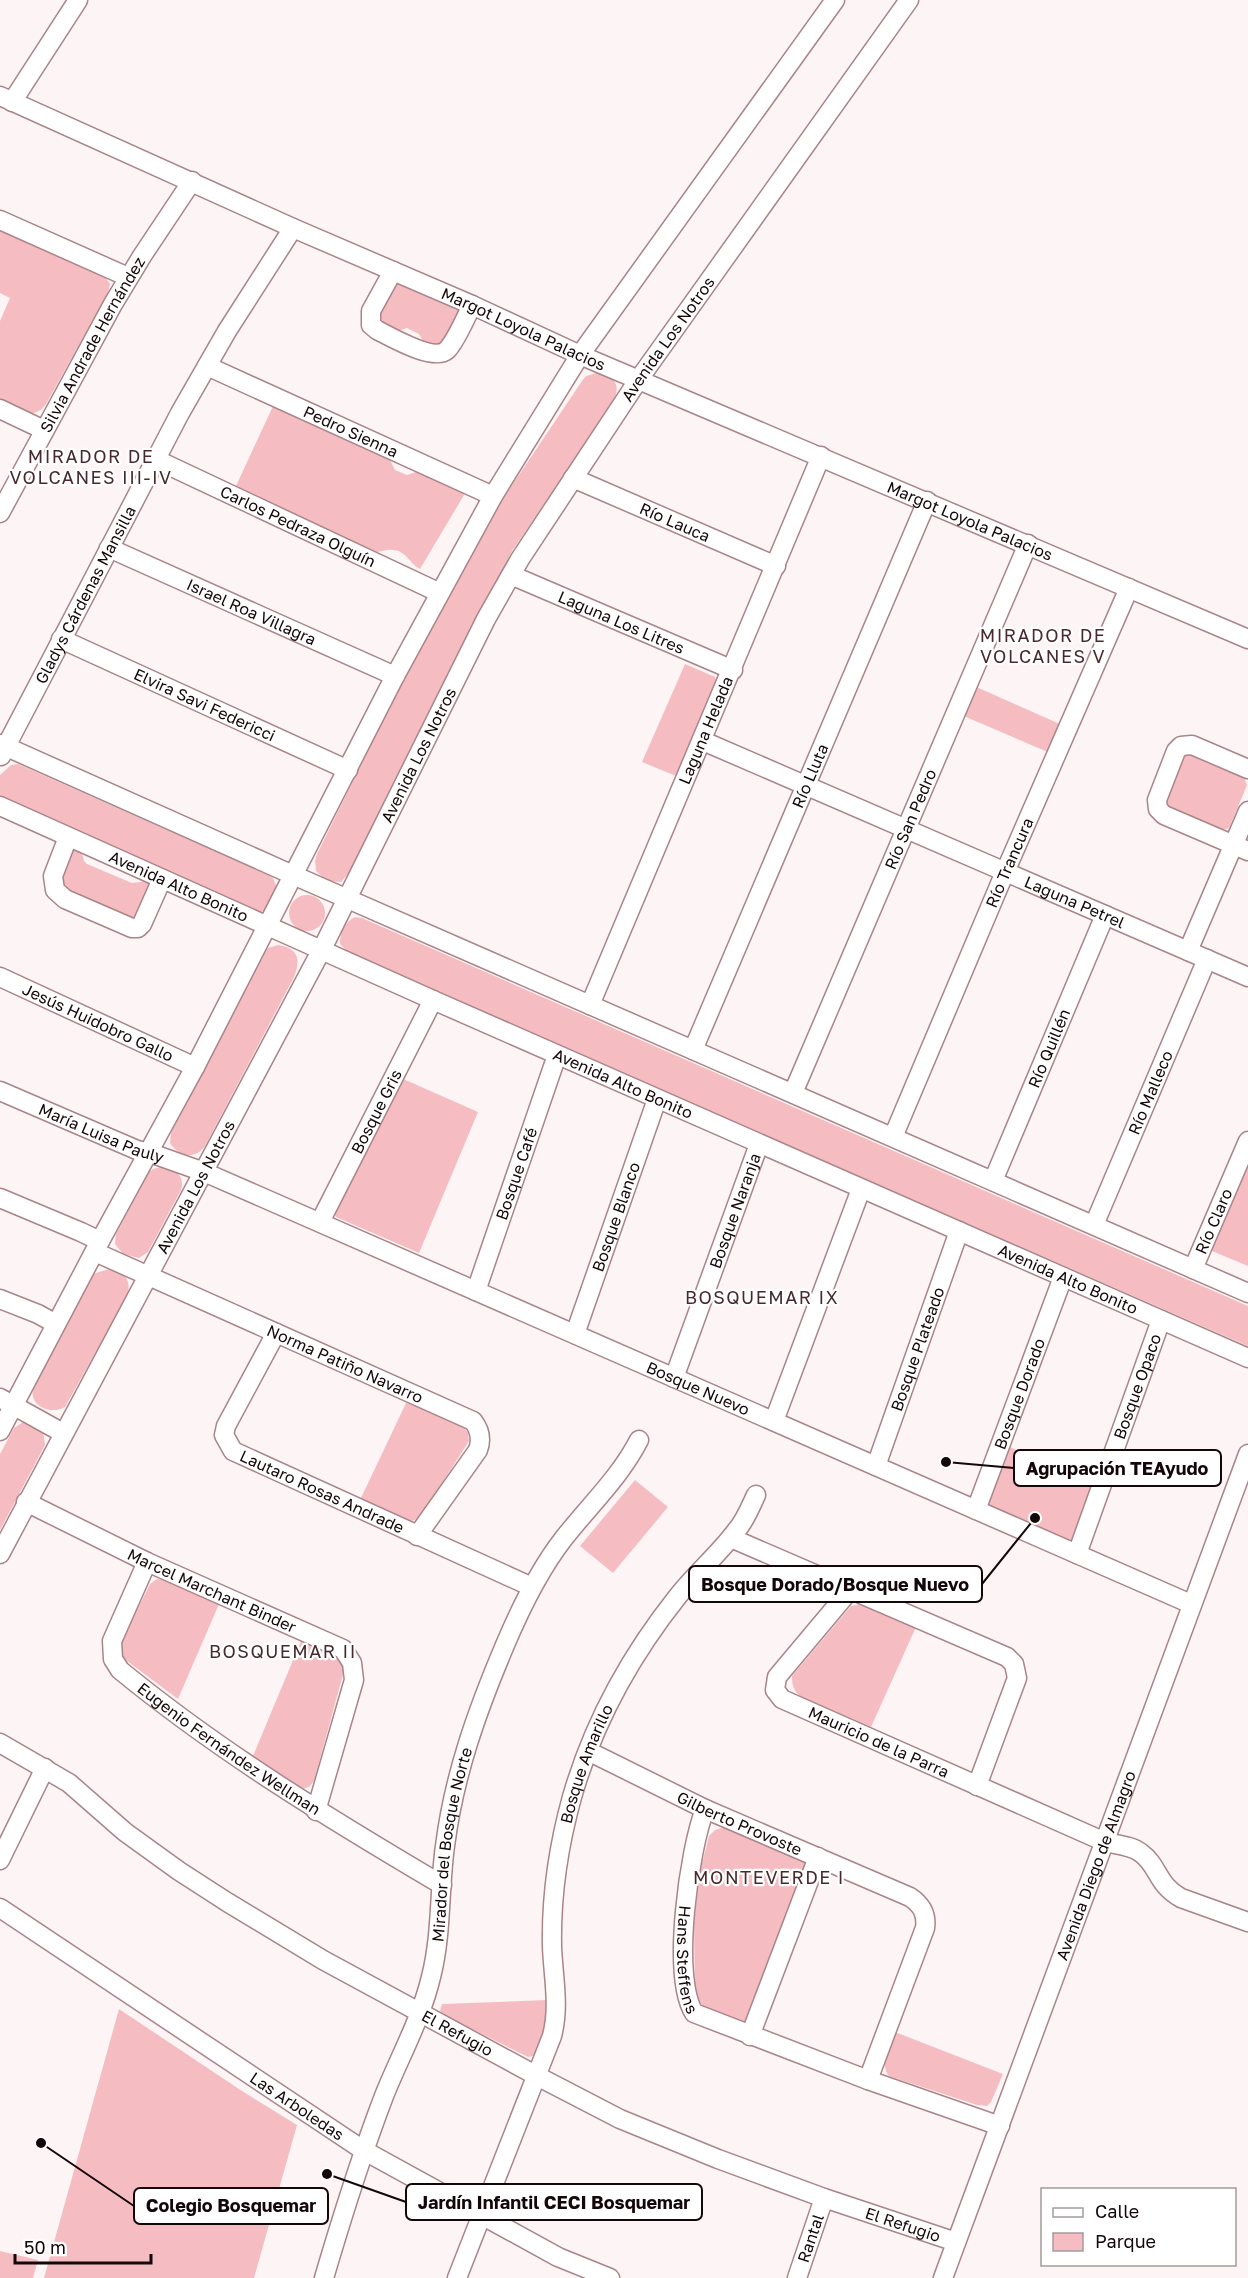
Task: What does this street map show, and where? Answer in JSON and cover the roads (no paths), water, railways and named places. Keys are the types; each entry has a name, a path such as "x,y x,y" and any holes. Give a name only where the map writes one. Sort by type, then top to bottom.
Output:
{"street":[{"path":"0,1431 7,1402 56,1323 195,1067 395,676 493,496 580,355 835,0"},
{"name":"Avenida Los Notros","path":"0,1554 321,951 486,619 511,575 639,380 909,0"},
{"path":"6,99 70,2"},
{"name":"Margot Loyola Palacios","path":"6,99 580,355 1248,639"},
{"name":"Silvia Andrade Hernández","path":"0,513 128,277 192,181"},
{"path":"0,220 128,277"},
{"name":"Gladys Cárdenas Mansilla","path":"2,749 155,459 207,366 293,228"},
{"path":"393,271 371,311 371,325 377,330 430,354 441,353 449,348 472,305"},
{"name":"Pedro Sienna","path":"207,366 493,496"},
{"path":"0,409 44,430"},
{"name":"Laguna Helada","path":"590,1005 821,456"},
{"name":"Carlos Pedraza Olguín","path":"155,459 440,593"},
{"name":"Río Lauca","path":"573,478 776,566"},
{"name":"Río Lluta","path":"693,1050 927,501"},
{"name":"Río San Pedro","path":"793,1093 1028,544"},
{"name":"Israel Roa Villagra","path":"109,548 395,676"},
{"name":"Laguna Los Litres","path":"511,575 732,670"},
{"name":"Río Trancura","path":"893,1137 1129,588"},
{"name":"Elvira Savi Federicci","path":"61,639 348,770"},
{"name":"Laguna Petrel","path":"702,741 1248,977"},
{"path":"1241,848 1164,815 1158,809 1157,800 1176,751 1181,746 1191,745 1248,769"},
{"path":"2,749 1248,1293"},
{"name":"Avenida Alto Bonito","path":"0,806 321,951 1248,1358"},
{"path":"1188,951 1241,848 1248,811"},
{"path":"68,837 53,876 55,890 65,899 132,928 138,928 142,924 162,879"},
{"name":"Río Quillén","path":"993,1181 1105,915"},
{"name":"Río Malleco","path":"1094,1225 1207,959"},
{"name":"Jesús Huidobro Gallo","path":"0,977 195,1067"},
{"name":"Bosque Gris","path":"320,1222 433,1000"},
{"name":"Bosque Café","path":"476,1291 557,1055"},
{"name":"María Luisa Pauly","path":"0,1091 126,1146 204,1172"},
{"name":"Bosque Blanco","path":"575,1335 657,1099"},
{"name":"Río Claro","path":"1193,1269 1248,1141"},
{"name":"Bosque Naranja","path":"674,1378 759,1144"},
{"name":"Bosque Nuevo","path":"204,1172 1191,1604"},
{"path":"774,1422 861,1189"},
{"name":"Norma Patiño Navarro","path":"0,1198 81,1232 97,1246 149,1276 467,1417 477,1426 481,1438 478,1450 417,1536"},
{"name":"Bosque Plateado","path":"876,1466 959,1231"},
{"name":"Bosque Dorado","path":"976,1510 1063,1277"},
{"path":"0,1299 56,1323"},
{"name":"Bosque Opaco","path":"1077,1554 1161,1320"},
{"name":"Lautaro Rosas Andrade","path":"276,1334 226,1426 224,1435 228,1446 240,1456 532,1587"},
{"path":"7,1402 63,1433"},
{"name":"Mirador del Bosque Norte","path":"324,2278 363,2150 420,2014 435,1964 451,1810 465,1749 484,1693 532,1587 563,1539 622,1468 639,1440"},
{"name":"Avenida Diego de Almagro","path":"943,2278 1248,1454"},
{"name":"Bosque Amarillo","path":"457,2278 556,2022 557,2005 552,1946 557,1870 573,1796 588,1751 616,1690 646,1640 680,1594 731,1538 745,1518 756,1495"},
{"name":"Marcel Marchant Binder","path":"26,1502 147,1562 337,1645 348,1655 352,1663 354,1680 316,1811"},
{"path":"731,1538 1007,1657 1014,1664 1017,1678 977,1786"},
{"name":"Eugenio Fernández Wellman","path":"147,1562 112,1641 111,1650 116,1665 220,1745 316,1811 442,1884"},
{"name":"Mauricio de la Parra","path":"850,1590 777,1677 775,1683 778,1695 787,1703 1105,1842 1124,1845 1141,1853 1154,1867 1164,1885 1181,1898 1248,1922"},
{"name":"El Refugio","path":"0,1743 69,1784 125,1832 179,1871 323,1960 537,2076 620,2119 718,2159 824,2198 956,2242"},
{"name":"Gilberto Provoste","path":"588,1751 705,1809 917,1902 925,1914 925,1928 868,2080"},
{"path":"0,1860 45,1768"},
{"name":"Hans Steffens","path":"705,1809 693,1852 687,1892 684,1969 686,1994 694,2013 868,2080 1000,2126"},
{"path":"750,2036 818,1857"},
{"name":"Las Arboledas","path":"0,1908 363,2150 558,2257 610,2278"},
{"name":"Rantal","path":"797,2278 824,2198"}],"place":[{"name":"Agrupación TEAyudo","path":"946,1462"},
{"name":"Bosque Dorado/Bosque Nuevo","path":"1035,1518"},
{"name":"Colegio Bosquemar","path":"41,2143"},
{"name":"Jardín Infantil CECI Bosquemar","path":"327,2174"}],"district":[{"name":"MIRADOR DE VOLCANES III-IV","path":"91,466"},
{"name":"MIRADOR DE VOLCANES V","path":"1043,645"},
{"name":"BOSQUEMAR IX","path":"762,1297"},
{"name":"BOSQUEMAR II","path":"283,1651"},
{"name":"MONTEVERDE I","path":"769,1877"}]}
